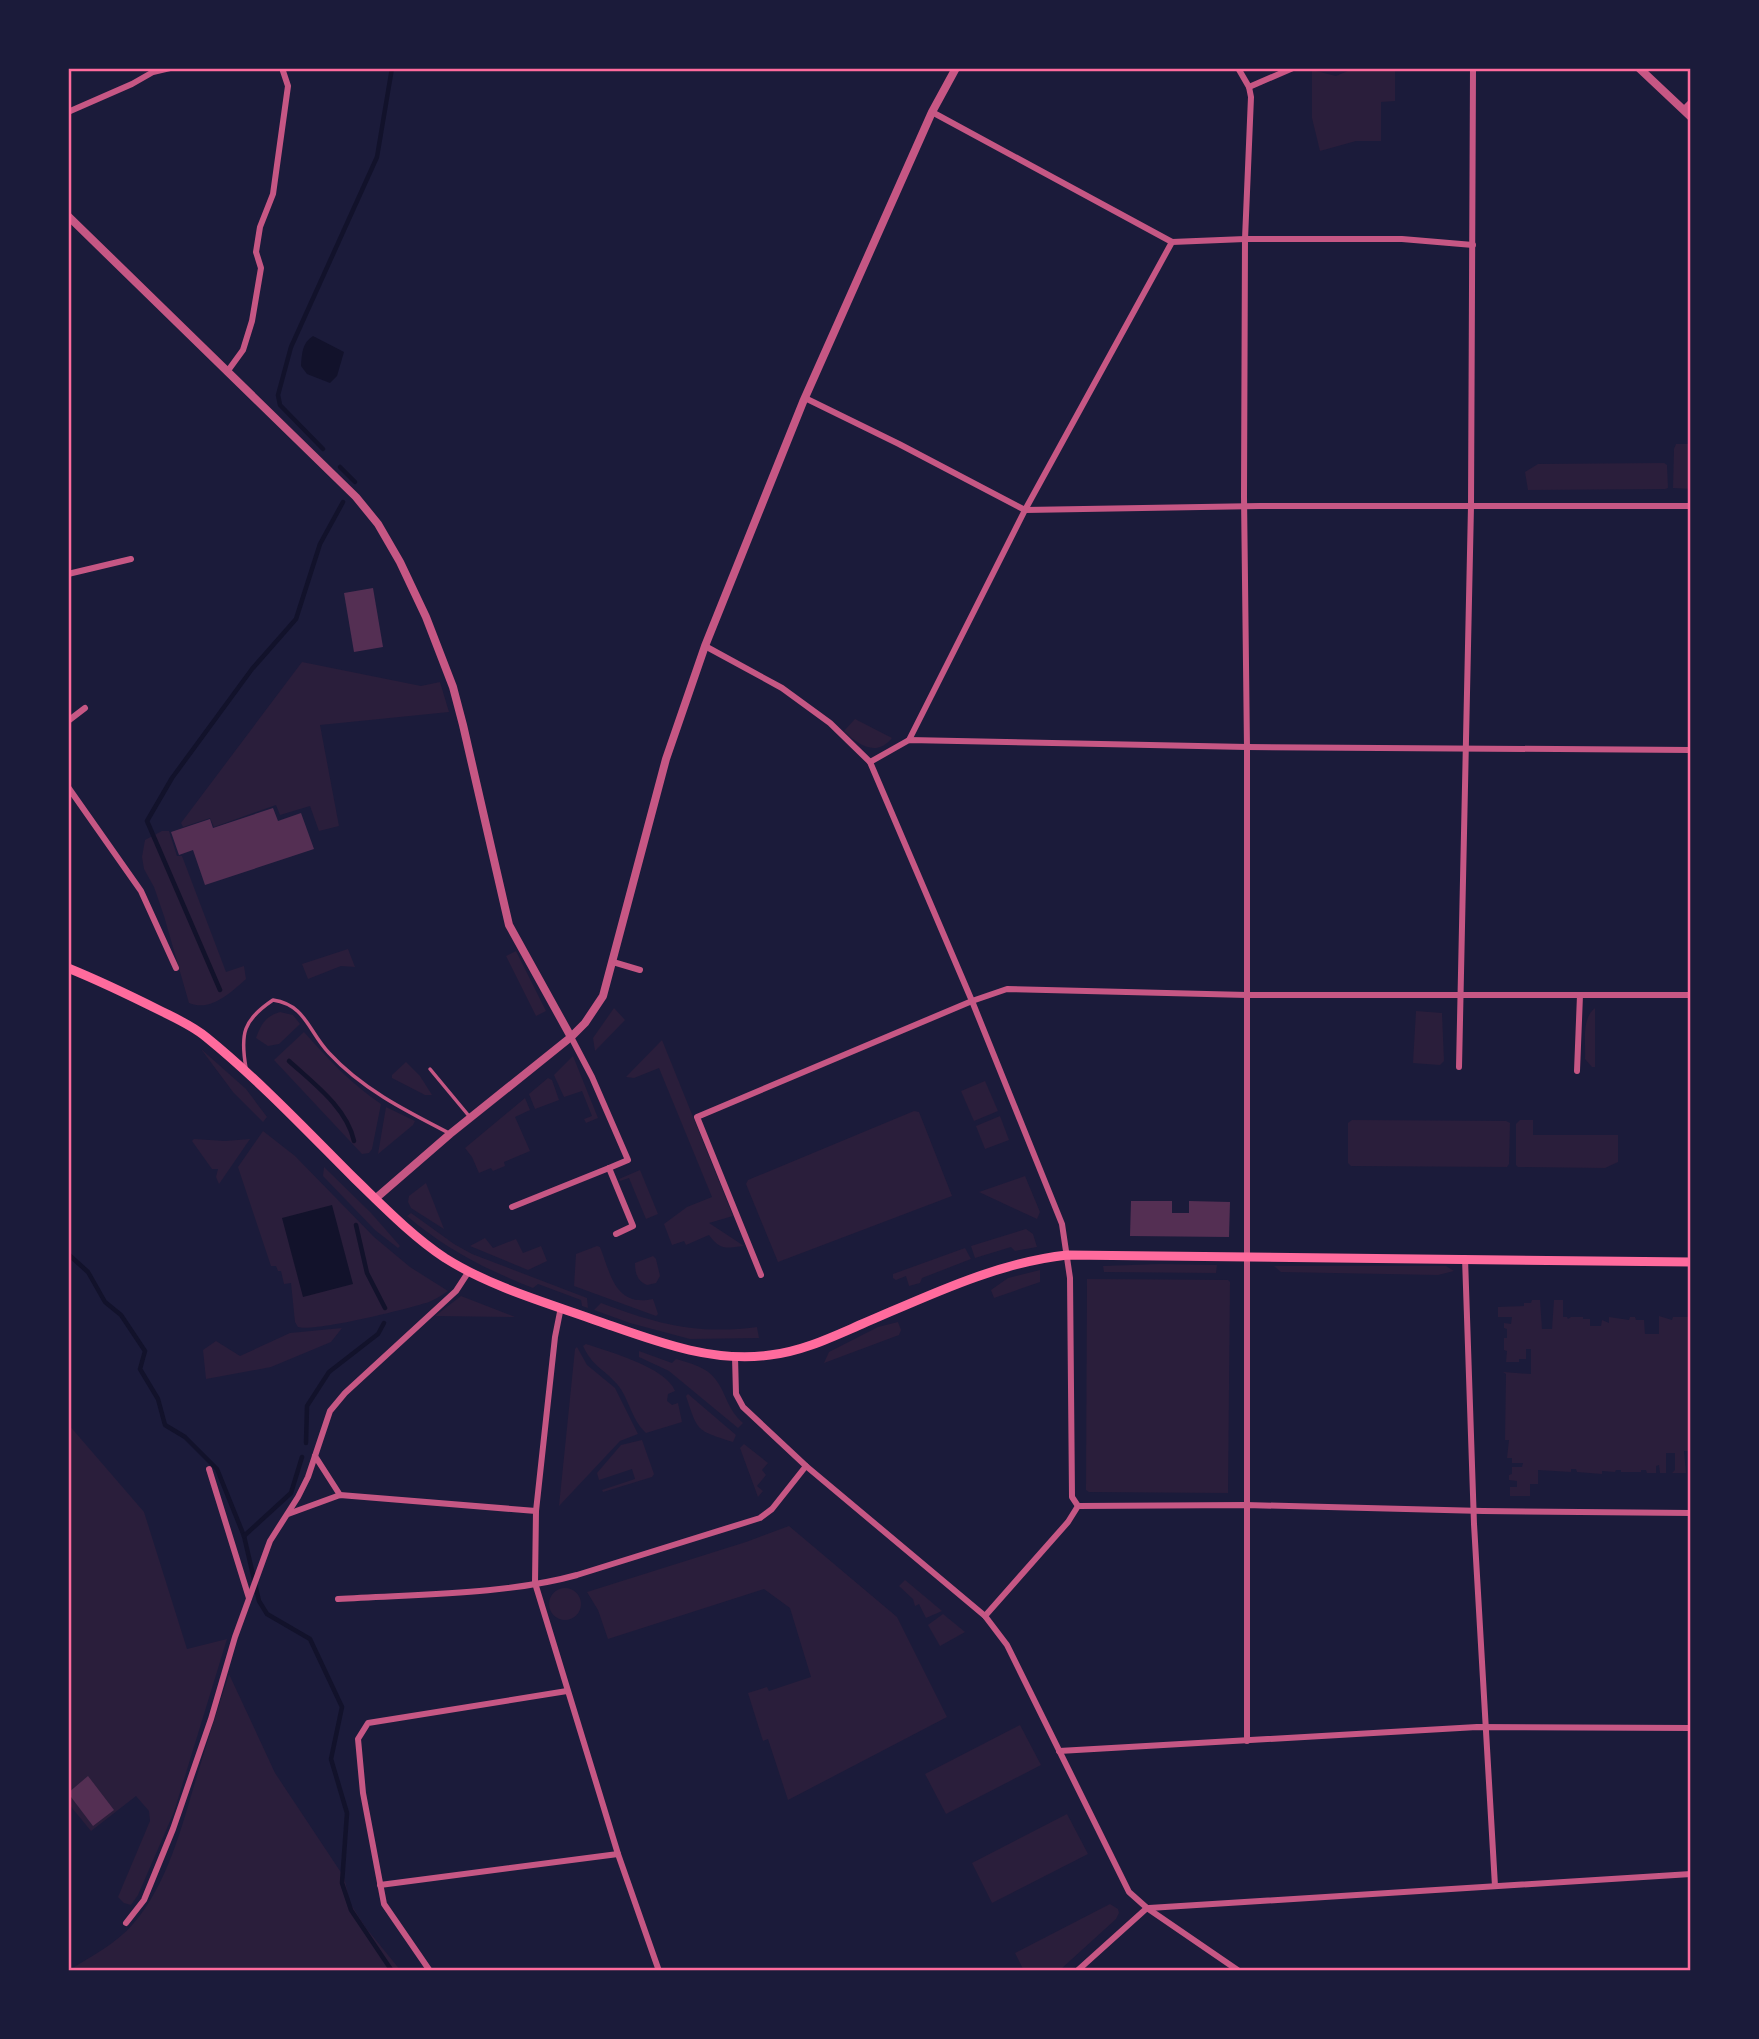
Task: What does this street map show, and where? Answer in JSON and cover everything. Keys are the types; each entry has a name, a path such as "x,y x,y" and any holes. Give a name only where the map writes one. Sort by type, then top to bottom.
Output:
{"main road":[{"path":"68,968 108,984 191,1026 247,1073 375,1199 428,1245 469,1271 673,1346 735,1357 770,1355 825,1341 972,1279 1040,1258 1067,1255 1691,1262"}],"street":[{"path":"68,112 132,85 152,70 170,68"},
{"path":"228,372 243,350 252,321 261,268 256,252 260,227 272,194 288,86 282,68"},
{"path":"375,1199 450,1134 571,1037 585,1023 603,996 666,759 705,646 805,398 932,112 956,68"},
{"path":"1238,68 1248,87 1251,109 1245,239 1244,506 1247,747 1247,1741"},
{"path":"1248,87 1293,68"},
{"path":"1459,1067 1471,506 1473,68"},
{"path":"1639,68 1691,117"},
{"path":"1683,110 1691,102"},
{"path":"932,112 1172,242 1402,239 1473,245"},
{"path":"68,216 356,496 378,524 400,562 426,617 453,687 509,925 579,1048 628,1160 512,1207"},
{"path":"909,740 1025,510 1172,242"},
{"path":"805,398 1025,510 1244,506 1691,506"},
{"path":"68,574 131,559"},
{"path":"705,646 782,688 830,723 870,762 1058,1209 1070,1278 1072,1497 1078,1506"},
{"path":"68,721 85,708"},
{"path":"870,762 909,740 1247,747 1691,750"},
{"path":"68,787 141,891 176,968"},
{"path":"613,962 640,970"},
{"path":"761,1275 697,1117 972,1001 1007,989 1247,995 1691,995"},
{"path":"1577,1070 1580,995"},
{"path":"609,1168 633,1226 616,1234"},
{"path":"1465,1258 1474,1511 1495,1886"},
{"path":"126,1923 144,1900 173,1829 257,1575 270,1541 298,1497 330,1411 345,1393 456,1291 469,1271"},
{"path":"561,1307 555,1337 536,1511 535,1583 618,1854 659,1971"},
{"path":"735,1357 736,1394 743,1407 806,1466 985,1616 1007,1645 1129,1892 1147,1908 1239,1971"},
{"path":"315,1456 340,1495"},
{"path":"338,1599 505,1588 548,1583 577,1575 760,1518 772,1509 806,1466"},
{"path":"208,1469 250,1596"},
{"path":"286,1515 340,1495 536,1511"},
{"path":"1078,1506 1246,1505 1691,1513"},
{"path":"985,1616 1068,1522 1078,1506"},
{"path":"430,1971 384,1904 363,1793 358,1740 368,1723 567,1691"},
{"path":"1059,1751 1486,1727 1691,1728"},
{"path":"380,1885 618,1854"},
{"path":"1077,1971 1147,1908 1691,1874"}],"lane":[{"path":"247,1073 243,1035 246,1024 255,1012 273,1000 287,1002 300,1012 318,1040 356,1079 384,1098 450,1134"},
{"path":"430,1069 470,1118"}],"shaded area":[{"path":"1355,68 1395,68 1395,101 1381,102 1381,141 1356,141 1320,151 1312,118 1312,70 1336,76"},
{"path":"313,336 344,352 337,376 330,383 307,374 301,366 305,345"},
{"path":"1676,444 1691,444 1691,489 1673,488"},
{"path":"1538,464 1667,465 1668,488 1665,489 1528,490 1525,472"},
{"path":"302,662 421,686 440,682 449,712 320,725 339,826 319,831 310,806 280,815 276,805 214,827 210,818 183,827 181,823"},
{"path":"855,719 892,738 880,747 861,744 844,731"},
{"path":"162,831 169,831 177,856 182,856 226,972 244,966 246,979 220,1000 205,1005 189,1003 164,916 154,887 144,869 142,857 145,840"},
{"path":"348,949 355,967 341,966 308,979 302,964"},
{"path":"516,951 546,1011 536,1016 506,956"},
{"path":"614,1008 625,1020 595,1051 593,1038"},
{"path":"1595,1008 1595,1067 1592,1067 1585,1059 1585,1032 1588,1018"},
{"path":"1416,1011 1442,1013 1444,1061 1440,1065 1413,1063"},
{"path":"280,1012 293,1015 300,1024 279,1044 268,1046 256,1038 265,1021"},
{"path":"304,1032 350,1080 381,1104 369,1153 362,1154 274,1060"},
{"path":"662,1040 733,1216 709,1223 744,1246 724,1247 709,1235 686,1245 684,1241 672,1245 664,1224 687,1207 712,1197 659,1068 634,1078 626,1077"},
{"path":"201,1049 246,1089 267,1117 263,1122 233,1092"},
{"path":"573,1056 598,1118 586,1123 584,1119 592,1116 582,1091 564,1097 554,1075"},
{"path":"406,1062 420,1076 432,1095 425,1095 392,1078"},
{"path":"548,1078 552,1080 559,1100 535,1109 529,1094"},
{"path":"985,1081 998,1111 974,1121 961,1091"},
{"path":"525,1098 530,1110 515,1117 530,1151 504,1162 505,1166 479,1173 465,1148"},
{"path":"386,1107 415,1121 378,1154"},
{"path":"914,1111 919,1112 952,1196 778,1262 746,1184 748,1180"},
{"path":"1000,1116 1009,1140 985,1149 976,1126"},
{"path":"1352,1120 1506,1121 1510,1123 1509,1164 1507,1167 1351,1166 1348,1163 1348,1123"},
{"path":"1520,1120 1533,1120 1533,1135 1618,1135 1618,1162 1605,1168 1518,1167 1516,1124"},
{"path":"263,1131 295,1156 374,1237 410,1267 448,1291 429,1302 383,1314 323,1326 298,1327 295,1322 291,1283 284,1284 281,1271 278,1271 276,1266 271,1266 238,1167"},
{"path":"250,1139 219,1184 216,1177 218,1169 212,1169 192,1141"},
{"path":"324,1167 371,1213 400,1246 398,1248 375,1230 323,1176"},
{"path":"640,1170 658,1214 646,1219 629,1178 619,1179"},
{"path":"1025,1176 1040,1212 1037,1219 979,1192"},
{"path":"426,1183 444,1229 411,1208 408,1202 409,1196"},
{"path":"332,1205 353,1284 303,1297 282,1218"},
{"path":"411,1213 472,1254 587,1298 588,1308 582,1306 581,1300 538,1284 533,1288 467,1258 407,1216"},
{"path":"1026,1229 1033,1234 1037,1247 1015,1251 1011,1247 975,1258 971,1246"},
{"path":"485,1238 493,1248 516,1239 523,1253 541,1246 547,1261 528,1270 470,1246"},
{"path":"600,1247 616,1287 630,1298 653,1299 658,1314 656,1316 574,1286 576,1254"},
{"path":"965,1248 971,1259 922,1278 920,1283 909,1286 906,1276 896,1280 893,1278 893,1274"},
{"path":"653,1256 660,1276 656,1283 647,1285 638,1278 635,1263"},
{"path":"1217,1265 1216,1273 1104,1272 1103,1266"},
{"path":"1274,1266 1446,1266 1454,1271 1438,1275 1281,1272"},
{"path":"1040,1270 1040,1282 994,1298 991,1290 1008,1278"},
{"path":"1087,1279 1230,1282 1228,1493 1086,1490"},
{"path":"461,1296 515,1317 435,1316"},
{"path":"1532,1300 1540,1300 1542,1329 1552,1329 1554,1300 1563,1300 1563,1317 1568,1319 1583,1317 1590,1319 1590,1326 1601,1326 1602,1320 1609,1323 1609,1317 1629,1320 1630,1317 1635,1317 1636,1320 1644,1320 1645,1334 1659,1334 1659,1316 1672,1320 1673,1317 1691,1317 1691,1451 1684,1451 1686,1473 1672,1473 1675,1470 1675,1453 1666,1453 1666,1473 1660,1473 1659,1465 1656,1466 1656,1473 1647,1473 1646,1470 1602,1471 1602,1474 1577,1472 1576,1469 1571,1469 1571,1472 1538,1470 1538,1484 1530,1484 1530,1496 1510,1496 1510,1487 1517,1487 1517,1481 1509,1480 1512,1467 1522,1467 1523,1463 1512,1463 1512,1458 1507,1458 1509,1440 1505,1440 1506,1374 1503,1372 1531,1374 1531,1349 1526,1349 1526,1359 1506,1362 1504,1338 1507,1338 1507,1329 1504,1328 1504,1323 1511,1324 1512,1317 1498,1317 1498,1307 1524,1306 1524,1303 1531,1303"},
{"path":"601,1303 678,1326 715,1330 757,1327 759,1338 690,1339 594,1310"},
{"path":"898,1322 901,1330 899,1335 824,1363 829,1352 878,1327"},
{"path":"342,1328 331,1342 271,1367 206,1379 203,1350 216,1341 240,1356 290,1333"},
{"path":"586,1344 636,1362 670,1382 675,1391 668,1394 667,1401 672,1405 678,1403 682,1422 646,1433 617,1384 587,1353 583,1346"},
{"path":"577,1347 587,1365 615,1388 638,1434 620,1441 559,1506 575,1349"},
{"path":"639,1351 672,1363 676,1359 687,1362 708,1372 743,1423 738,1428 669,1371 639,1357"},
{"path":"688,1394 736,1435 733,1442 700,1428 690,1408 686,1396"},
{"path":"68,1424 144,1512 187,1649 227,1639 174,1812 138,1895 131,1905 118,1897 150,1821 149,1811 136,1796 91,1831 68,1803"},
{"path":"642,1440 654,1474 652,1477 603,1492 602,1490 635,1479 632,1469 599,1480 597,1473 621,1445"},
{"path":"744,1444 768,1463 762,1470 766,1475 757,1486 763,1491 758,1497 740,1448"},
{"path":"789,1526 897,1617 947,1717 788,1800 768,1739 763,1741 748,1693 767,1687 769,1691 811,1677 790,1608 764,1589 608,1639 598,1610 587,1592"},
{"path":"905,1580 942,1611 926,1618 919,1604 915,1606 913,1599 899,1586"},
{"path":"565,1588 576,1593 581,1604 576,1615 565,1620 554,1615 549,1604 554,1593"},
{"path":"943,1614 965,1632 940,1646 928,1625"},
{"path":"229,1674 275,1773 344,1877 350,1903 366,1928 401,1971 68,1971 119,1938 133,1924 156,1891 179,1834"},
{"path":"1020,1725 1041,1765 946,1814 925,1774"},
{"path":"1067,1814 1088,1854 992,1903 972,1863"},
{"path":"1110,1904 1118,1909 1116,1919 1061,1969 1024,1971 1015,1953"}],"building":[{"path":"373,588 383,647 354,652 344,593"},
{"path":"273,808 278,821 301,813 314,849 205,885 193,850 179,855 171,832 210,819 213,828"},
{"path":"1131,1201 1172,1201 1172,1213 1189,1213 1189,1201 1230,1202 1229,1237 1130,1236"},
{"path":"88,1776 114,1810 93,1826 68,1793"}],"waterway":[{"path":"323,449 280,405 278,395 291,347 377,157 392,68"},
{"path":"340,467 355,482"},
{"path":"220,990 147,821 172,778 252,669 296,619 320,544 343,502"},
{"path":"289,1061 337,1107 354,1141"},
{"path":"356,1225 367,1273 385,1308"},
{"path":"68,1254 88,1272 105,1302 121,1315 145,1351 140,1369 158,1399 165,1425 185,1437 217,1469 244,1536 259,1601 267,1614 310,1639 342,1707 331,1759 347,1813 342,1883 351,1910 392,1971"},
{"path":"306,1443 307,1406 329,1372 378,1334 384,1323"},
{"path":"244,1536 291,1493 302,1457"}]}
